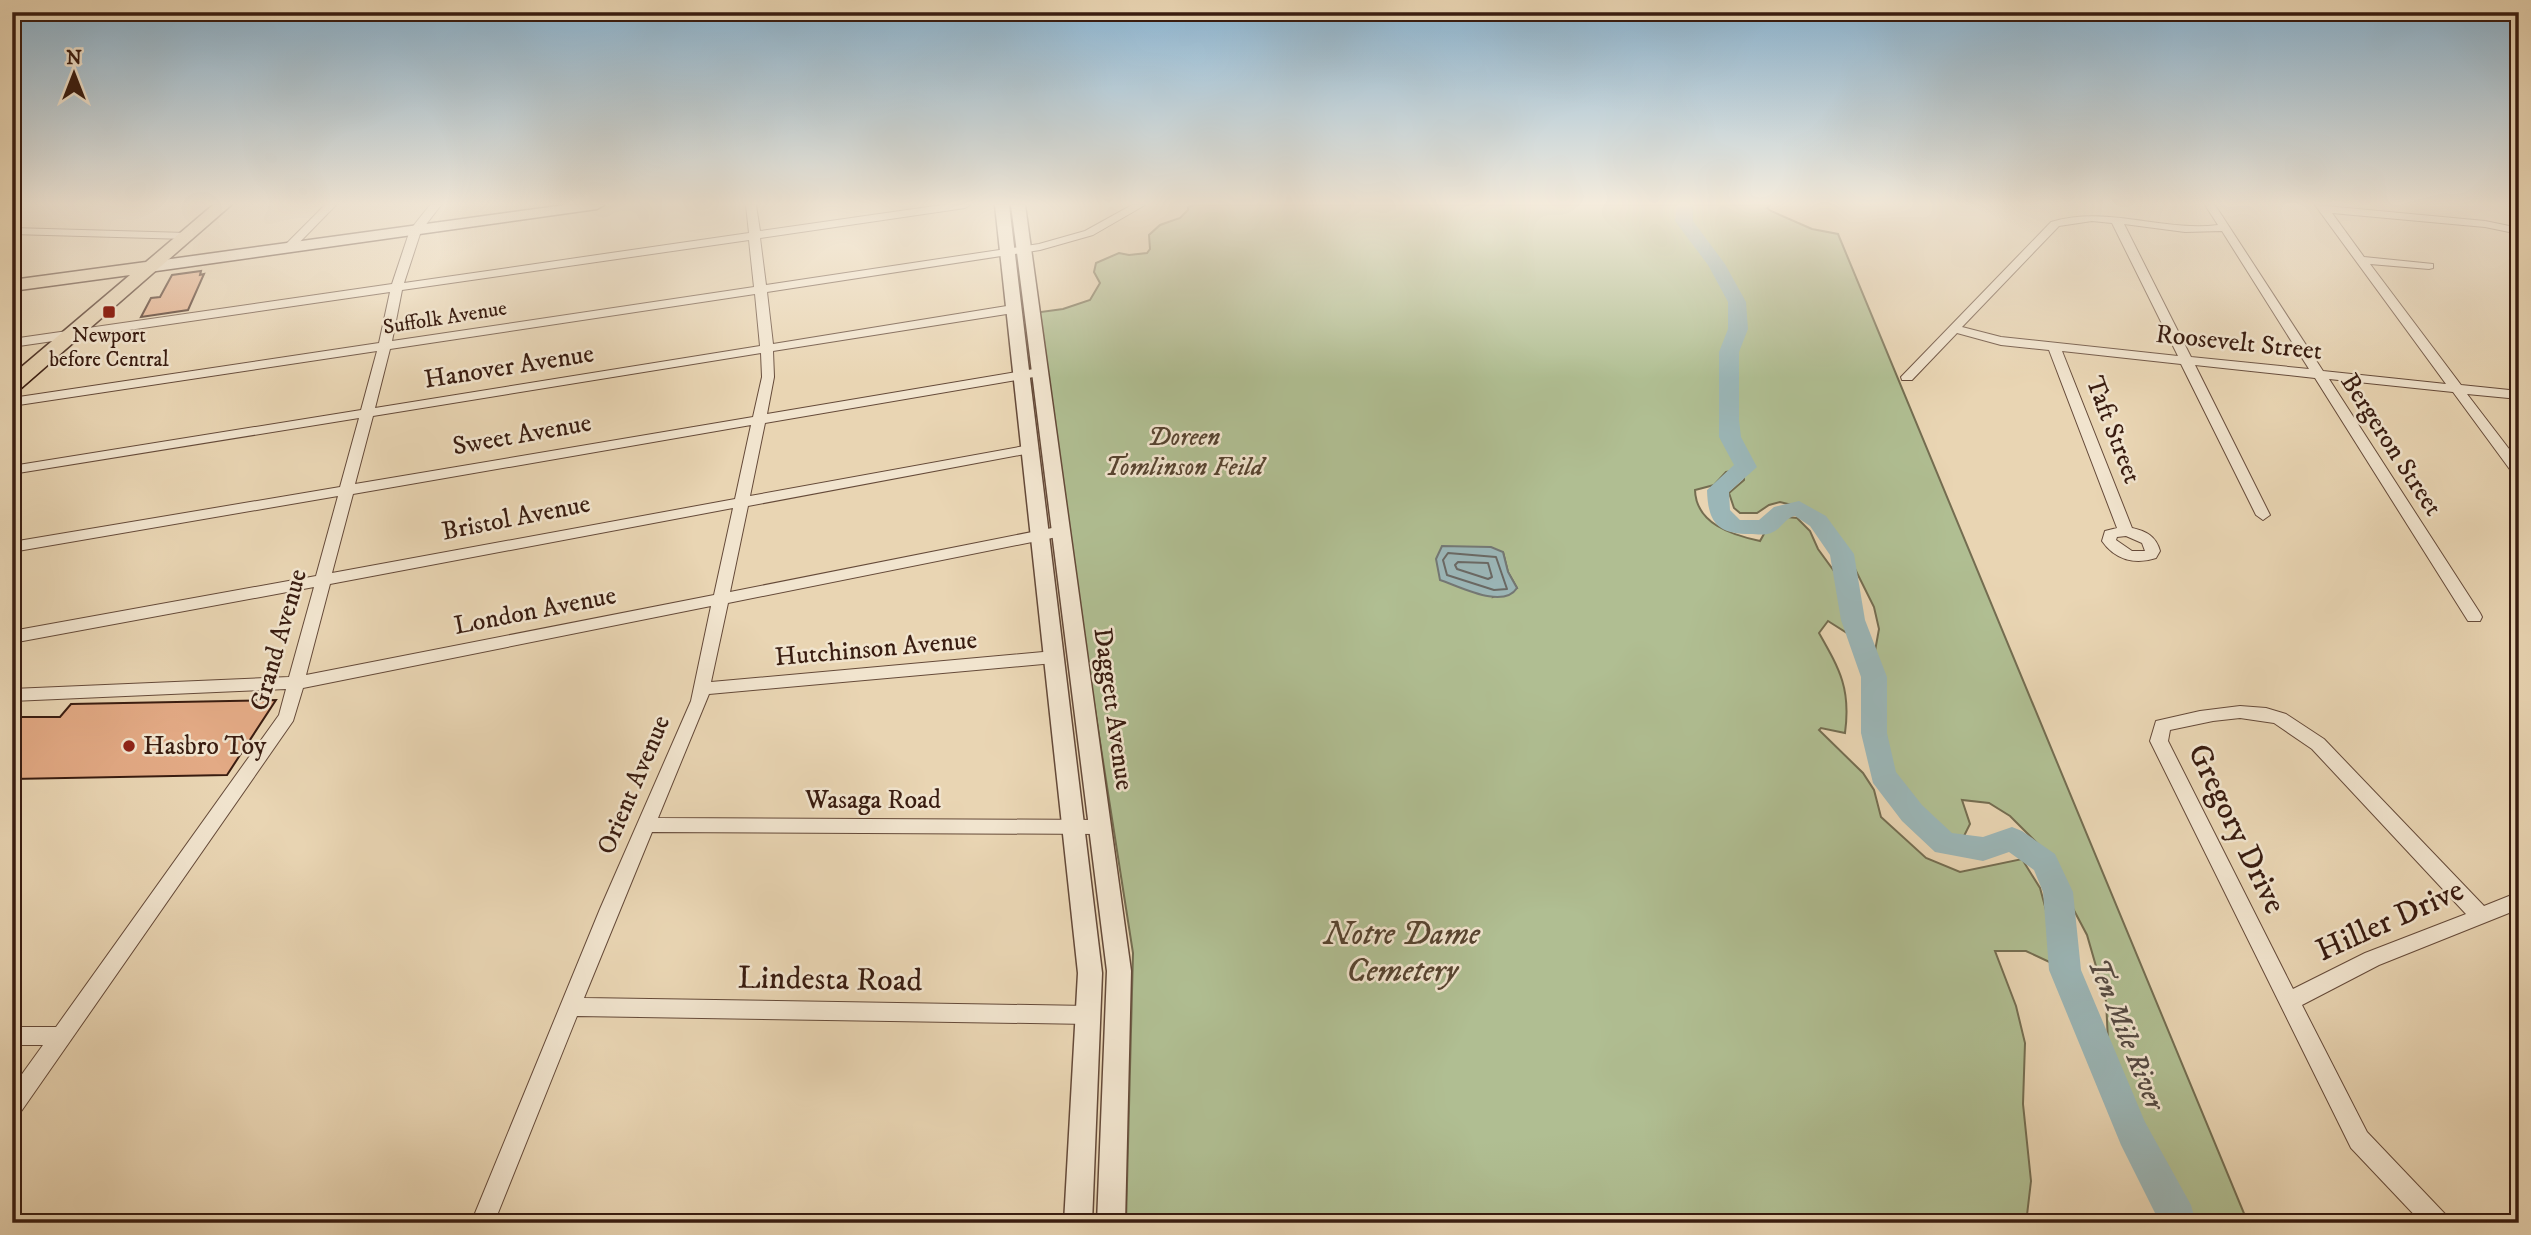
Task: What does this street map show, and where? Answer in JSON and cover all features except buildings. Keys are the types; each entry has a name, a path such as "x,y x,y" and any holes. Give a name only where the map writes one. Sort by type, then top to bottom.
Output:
{"main road":[{"path":"12,386 154,263"},
{"path":"12,286 181,263"}],"street":[{"name":"Grand Avenue","path":"12,1106 287,718 405,263"},
{"path":"12,342 568,263"},
{"name":"Orient Avenue","path":"482,1223 702,689 768,377 757,263"},
{"name":"Suffolk Avenue","path":"12,402 933,263"},
{"name":"Daggett Avenue","path":"1015,263 1013,309 1030,373 1062,531 1119,988 1111,1223"},
{"name":"Daggett Avenue","path":"1017,263 1030,373 1030,449 1038,536 1090,973 1078,1223"},
{"path":"1907,377 2018,263"},
{"path":"2138,263 2263,515"},
{"name":"Bergeron Street","path":"2248,263 2473,617"},
{"path":"2364,263 2517,466"},
{"path":"2392,263 2430,266"},
{"name":"Hanover Avenue","path":"12,470 1013,309"},
{"name":"Roosevelt Street","path":"1955,329 1985,338 2054,346 2519,394"},
{"name":"Taft Street","path":"2054,346 2126,531"},
{"name":"Sweet Avenue","path":"12,547 1030,373"},
{"name":"Bristol Avenue","path":"12,637 1030,449"},
{"name":"London Avenue","path":"12,695 296,683 1062,531"},
{"name":"Hutchinson Avenue","path":"702,689 1054,657"},
{"name":"Gregory Drive","path":"2438,1223 2359,1140 2178,781 2159,741 2162,726 2237,713 2266,713 2295,725 2318,744 2480,915"},
{"name":"Wasaga Road","path":"645,825 1101,827"},
{"name":"Hiller Drive","path":"2288,1002 2372,959 2519,900"},
{"name":"Lindesta Road","path":"570,1007 1089,1015"},
{"path":"12,1036 61,1036"}],"green space":[{"path":"1096,263 1850,263 2248,1223 2186,1223 2174,1186 2109,1060 2106,1001 2087,935 2040,846 2010,816 1989,803 1962,800 1970,824 1962,840 1956,843 1929,830 1907,806 1893,779 1878,687 1875,651 1879,629 1874,607 1852,563 1835,551 1817,516 1804,508 1780,502 1757,513 1740,513 1734,508 1729,493 1744,480 1739,470 1726,472 1714,485 1695,490 1697,502 1709,519 1727,531 1760,541 1774,516 1797,518 1810,531 1818,549 1839,578 1857,625 1847,633 1828,621 1819,633 1842,680 1846,704 1845,733 1821,728 1819,730 1863,773 1874,790 1881,817 1926,858 1960,872 2022,859 2040,888 2055,943 2058,966 2026,951 1995,951 2016,1006 2025,1043 2023,1104 2031,1181 2027,1215 2031,1223 1126,1223 1133,953 1033,313 1063,309 1090,300 1100,283 1094,272","holes":["1503,552 1508,572 1517,588 1493,597"]}],"water":[{"path":"1442,546 1491,547 1503,552 1508,572 1517,588 1502,597 1491,597 1440,580 1436,559"}],"waterway":[{"name":"Ten Mile River","path":"1715,263 1737,302 1738,329 1729,352 1729,420 1730,437 1746,467 1718,490 1719,512 1734,527 1765,527 1782,512 1799,508 1818,521 1842,554 1853,620 1874,677 1874,733 1883,775 1912,813 1945,844 1983,849 2012,839 2045,862 2058,892 2065,970 2133,1133 2178,1218 2178,1223"}],"place":[{"name":"Newport before Central","path":"109,312"},
{"name":"Hasbro Toy","path":"129,746"}],"park label":[{"name":"Doreen Tomlinson Feild","path":"1184,452"},
{"name":"Notre Dame Cemetery","path":"1402,954"}]}
